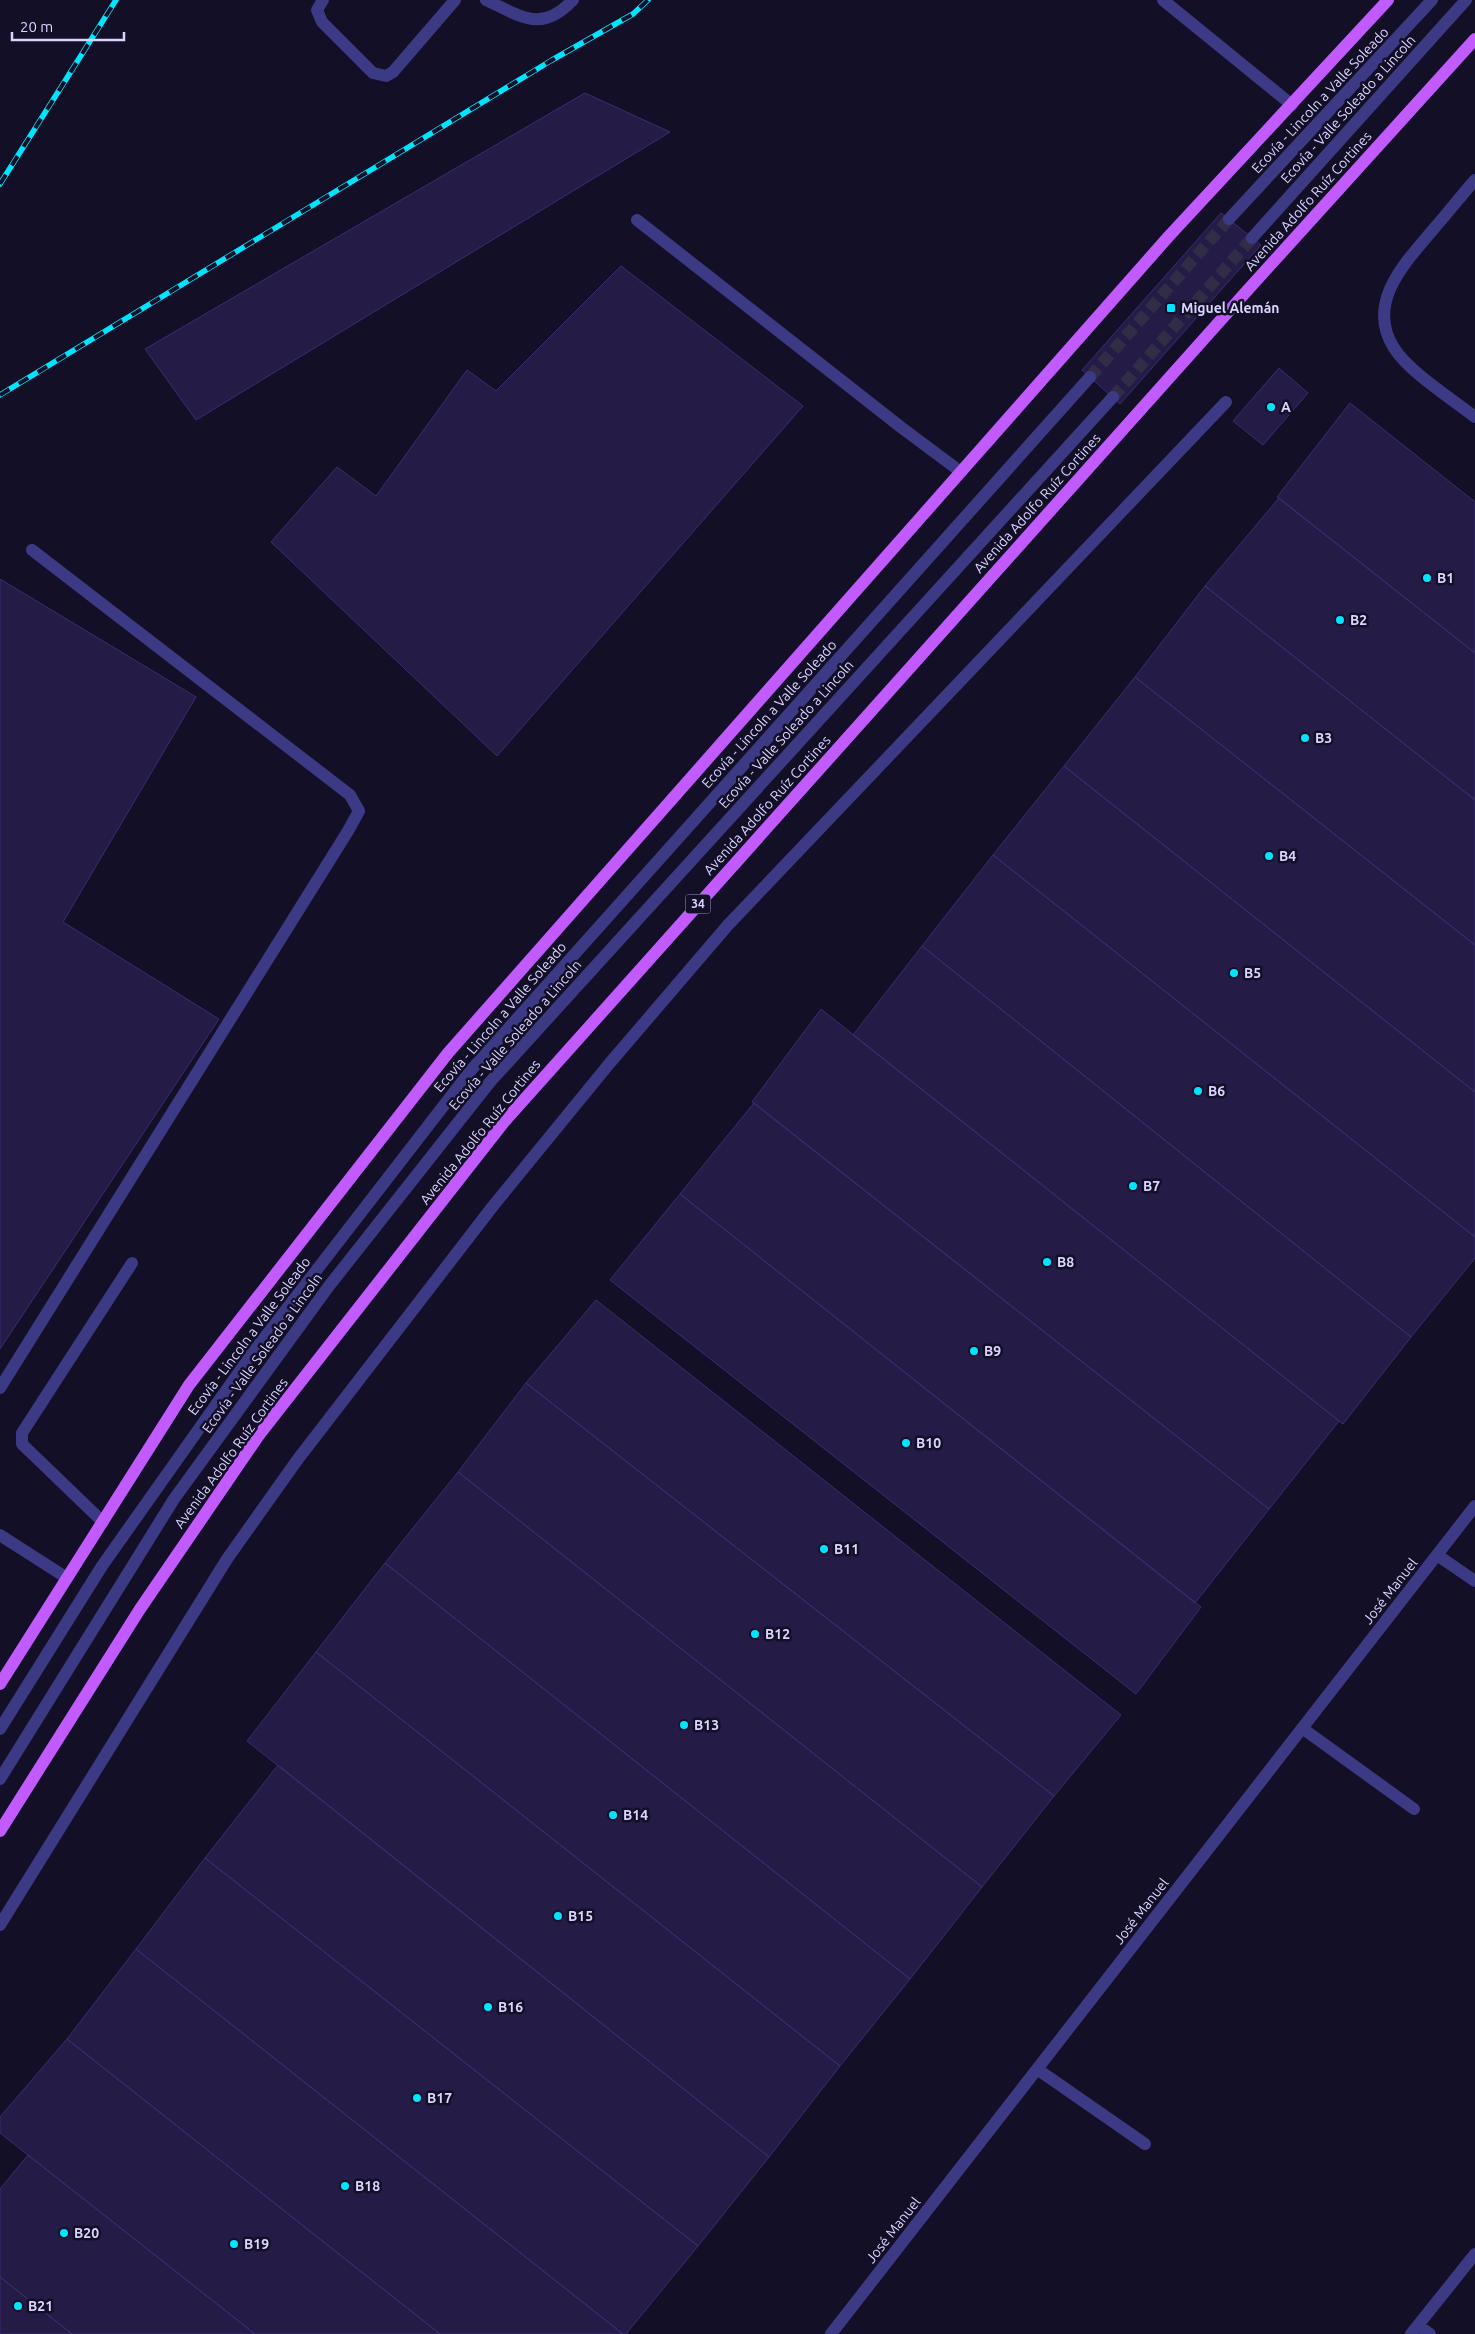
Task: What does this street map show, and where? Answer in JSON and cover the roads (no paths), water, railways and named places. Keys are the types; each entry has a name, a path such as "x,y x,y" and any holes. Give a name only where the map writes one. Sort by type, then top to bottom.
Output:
{"main road":[{"path":"0,1684 189,1385 448,1053 1169,236 1388,0"},
{"name":"Avenida Adolfo Ruíz Cortines","path":"0,1831 140,1609 259,1435 504,1122 1232,307 1475,39"}],"street":[{"path":"323,0 317,10 322,22 373,73 386,76 393,72 455,0"},
{"path":"486,0 529,20 542,20 556,15 573,0"},
{"path":"1163,0 1292,105"},
{"name":"Ecovía - Lincoln a Valle Soleado","path":"1229,219 1432,0"},
{"name":"Ecovía - Valle Soleado a Lincoln","path":"1252,238 1466,0"},
{"path":"1475,180 1408,260 1390,285 1384,308 1384,330 1395,349 1409,365 1475,417"},
{"path":"637,220 961,472"},
{"name":"Ecovía - Lincoln a Valle Soleado","path":"0,1729 102,1566 248,1359 472,1069 1090,377"},
{"name":"Ecovía - Valle Soleado a Lincoln","path":"0,1779 174,1499 329,1286 490,1082 1113,397"},
{"path":"0,1925 227,1559 298,1458 493,1206 609,1064 728,926 1226,402"},
{"path":"0,1388 348,831 358,811 350,795 32,550"},
{"path":"102,1522 22,1444 22,1433 132,1263"},
{"name":"José Manuel","path":"831,2334 1475,1506"},
{"path":"0,1535 68,1578"},
{"path":"1437,1555 1475,1581"},
{"path":"1302,1728 1414,1809"},
{"path":"1037,2069 1144,2144"},
{"path":"1430,2334 1414,2329 1475,2254"}],"tunnel":[{"path":"1090,377 1229,219"},
{"path":"1113,397 1252,238"}],"railway":[{"path":"0,184 116,0"},
{"path":"0,395 552,60 633,14 648,0"}],"place":[{"name":"Miguel Alemán","path":"1171,308"},
{"name":"A","path":"1271,407"},
{"name":"B1","path":"1427,578"},
{"name":"B2","path":"1340,620"},
{"name":"B3","path":"1305,738"},
{"name":"B4","path":"1269,856"},
{"name":"B5","path":"1234,973"},
{"name":"B6","path":"1198,1091"},
{"name":"B7","path":"1133,1186"},
{"name":"B8","path":"1047,1262"},
{"name":"B9","path":"974,1351"},
{"name":"B10","path":"906,1443"},
{"name":"B11","path":"824,1549"},
{"name":"B12","path":"755,1634"},
{"name":"B13","path":"684,1725"},
{"name":"B14","path":"613,1815"},
{"name":"B15","path":"558,1916"},
{"name":"B16","path":"488,2007"},
{"name":"B17","path":"417,2098"},
{"name":"B18","path":"345,2186"},
{"name":"B20","path":"64,2233"},
{"name":"B19","path":"234,2244"},
{"name":"B21","path":"18,2306"}]}
